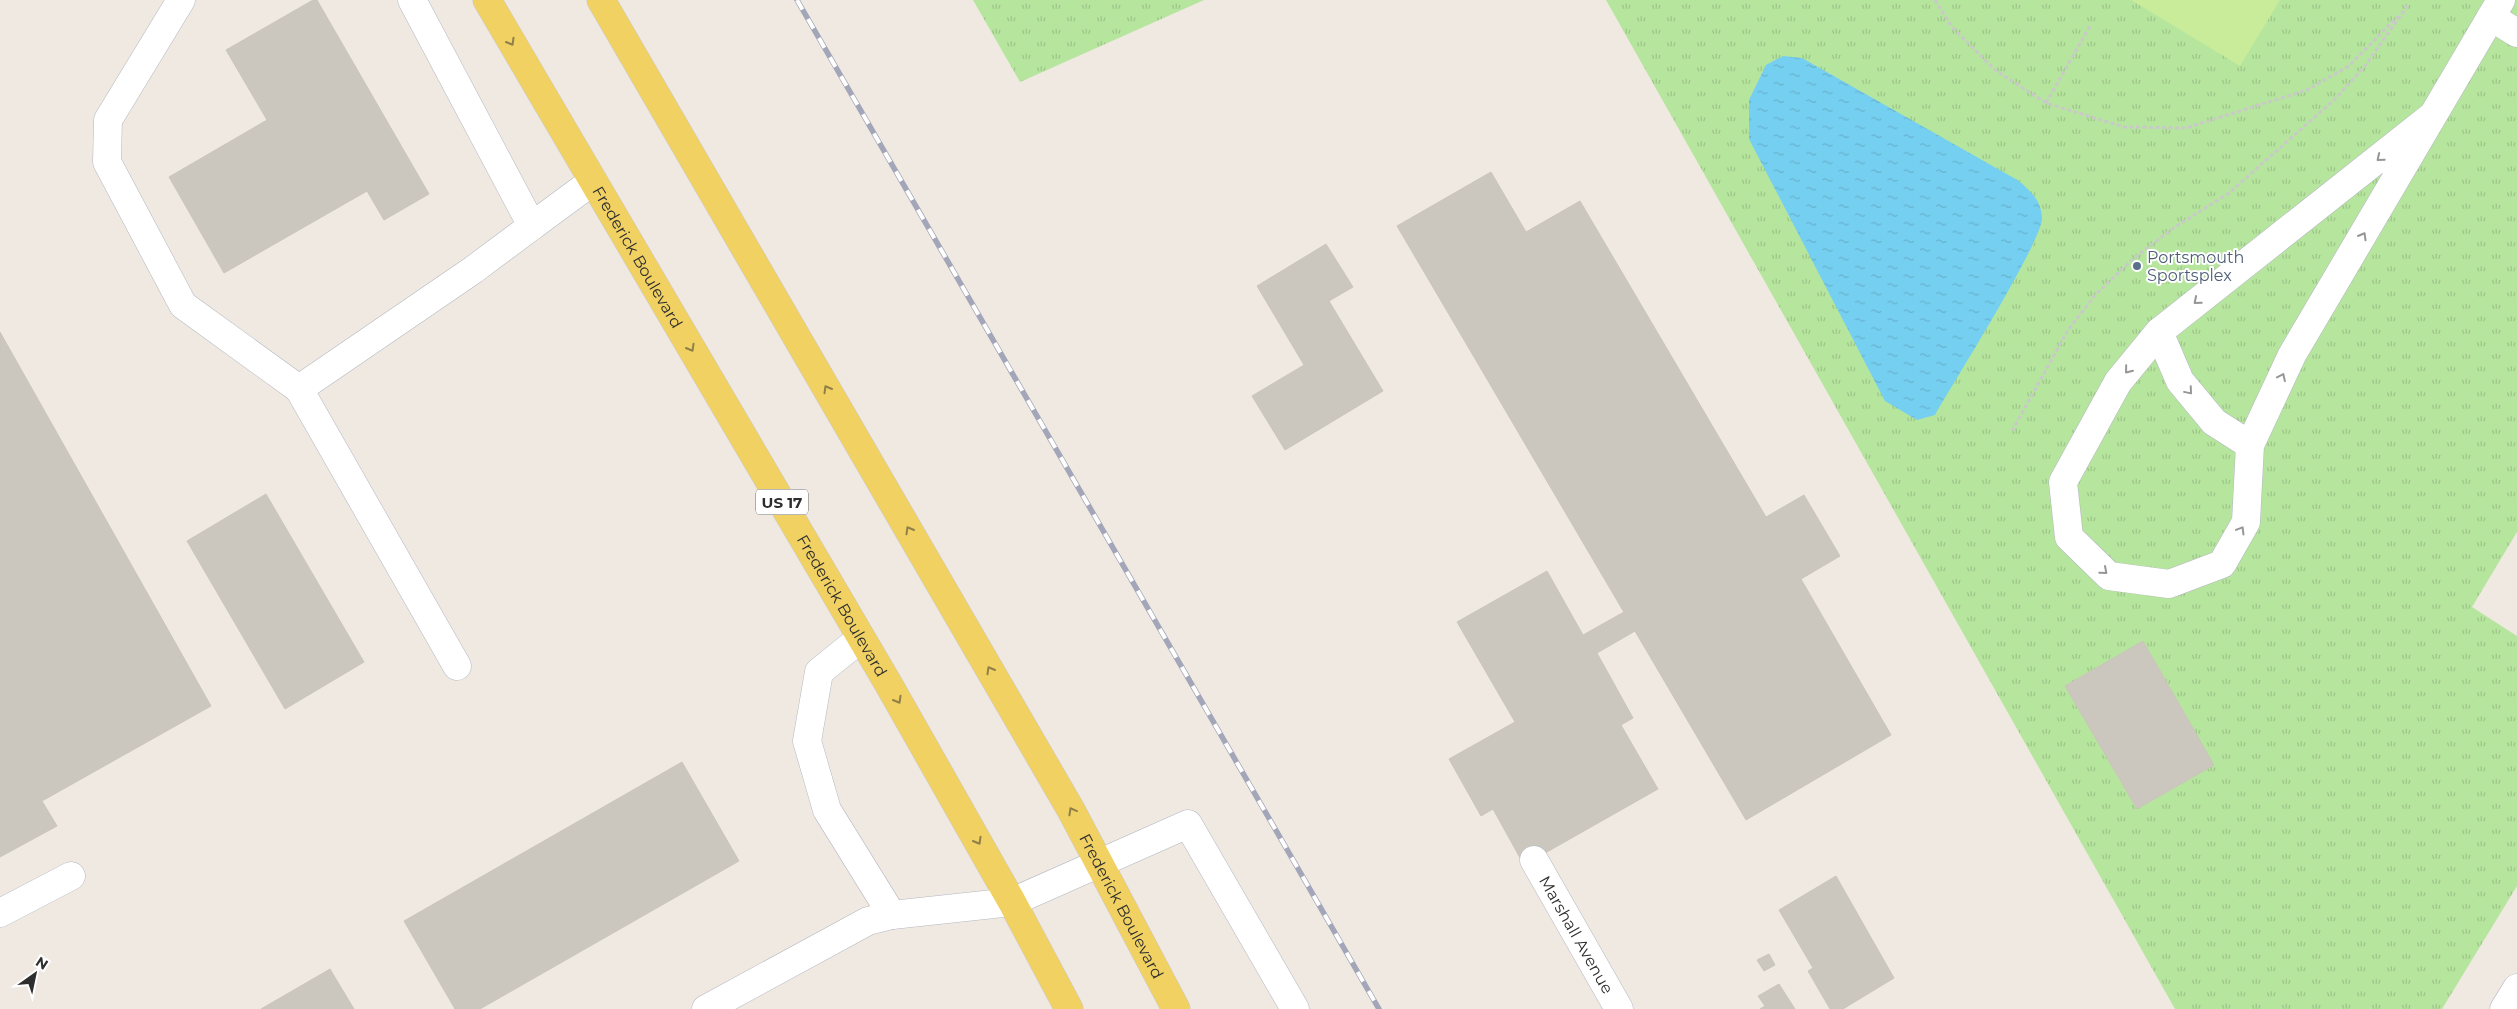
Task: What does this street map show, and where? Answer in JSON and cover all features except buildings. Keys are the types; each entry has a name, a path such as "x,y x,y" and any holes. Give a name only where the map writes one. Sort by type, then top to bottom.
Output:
{"main road":[{"name":"Frederick Boulevard","path":"487,0 861,638 1012,902 1069,1009"},
{"name":"Frederick Boulevard","path":"601,0 1072,810 1176,1009"}],"street":[{"path":"181,0 108,120 107,162 183,305 299,389 457,666"},
{"path":"412,0 532,226"},
{"path":"2432,116 2159,332 2118,382 2063,482 2069,537 2109,576 2169,584 2222,564 2246,522 2250,445 2292,355 2496,9 2517,33"},
{"path":"299,389 473,270 593,181"},
{"path":"2159,332 2180,380 2214,422 2250,445"},
{"path":"861,638 819,672 807,741 827,810 892,915"},
{"path":"706,1009 868,921 892,915 1012,902 1188,824 1295,1009"},
{"name":"Marshall Avenue","path":"1534,860 1619,1009"},
{"path":"0,913 71,876"},
{"path":"2504,1009 2517,988"}],"path":[{"path":"1935,0 1952,27 1994,70 2046,104 2124,127 2186,128 2308,90 2349,66 2408,5"},
{"path":"2012,431 2068,330 2096,294 2134,259 2164,235 2229,193 2327,106 2366,66 2411,0"},
{"path":"2046,104 2090,26"}],"green space":[{"path":"973,0 1204,0 1020,82"},
{"name":"Portsmouth Sportsplex","path":"1606,0 2517,0 2517,532 2472,607 2517,636 2517,886 2442,1009 2175,1009"},
{"path":"2131,0 2280,0 2240,66"}],"water":[{"path":"1783,56 1802,58 2019,181 2040,206 2042,218 2028,254 1935,415 1917,420 1885,401 1749,139 1749,100 1766,65"}],"railway":[{"path":"797,0 1379,1009"}],"place":[{"name":"Portsmouth Sportsplex","path":"2137,266"}]}
